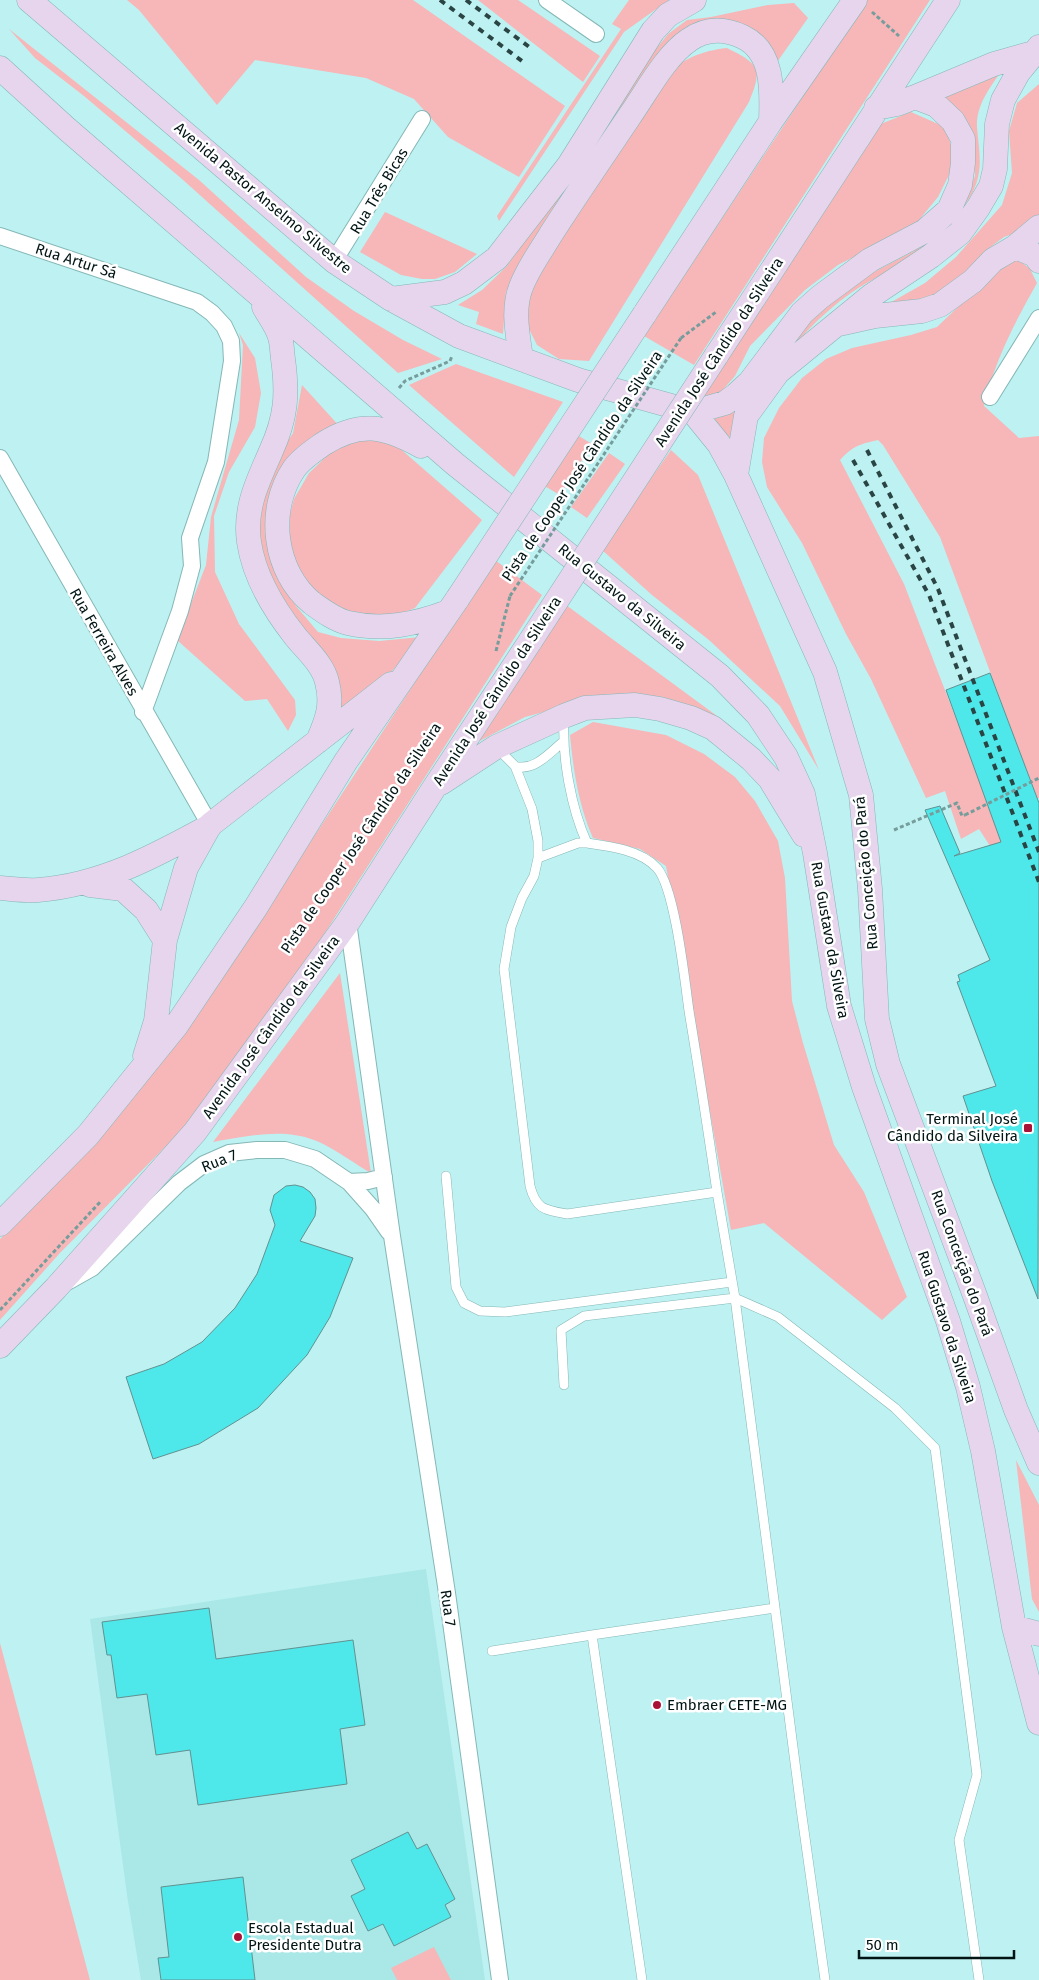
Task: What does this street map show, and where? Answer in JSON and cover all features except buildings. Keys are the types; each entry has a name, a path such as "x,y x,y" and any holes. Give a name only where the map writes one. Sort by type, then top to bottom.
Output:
{"main road":[{"name":"Avenida Pastor Anselmo Silvestre","path":"29,0 334,261 391,299 459,336 521,358"},
{"path":"391,299 445,292 464,283 497,258 569,165 653,31 668,15 694,0"},
{"name":"Avenida José Cândido da Silveira","path":"0,1346 56,1288 195,1132 348,922 948,0"},
{"path":"0,1224 88,1135 176,1026 234,939 346,761 453,605 771,121 861,3"},
{"path":"771,121 772,90 769,72 761,53 750,40 737,34 719,30 703,32 675,50 586,181 520,288 516,311 521,358 578,380 693,412 725,402 736,395 750,382 802,313 820,297 870,260 925,231 949,210 960,185 963,163 963,139 953,121 936,104 915,97"},
{"path":"876,108 897,104 994,64 1036,50"},
{"path":"736,475 746,416 778,372 871,296 931,256 960,233 978,208 991,186 995,168 997,124 1003,100 1018,72 1036,50"},
{"path":"0,68 255,292 455,464"},
{"path":"835,324 875,316 922,311 940,305 973,281 994,260 1015,247 1039,227"},
{"path":"1015,247 1039,239"},
{"path":"1015,247 1035,255 1039,262"},
{"path":"255,292 280,336 286,376 286,402 279,432 254,490 249,510 247,531 252,562 260,582 288,626 320,666 327,682 329,715 318,741"},
{"name":"Rua Conceição do Pará","path":"693,412 719,444 736,475 825,672 861,795 870,889 877,1020 888,1064 1016,1410 1039,1463"},
{"path":"453,605 422,622 399,626 347,623 324,613 304,596 289,575 282,560 279,546 278,520 280,498 294,468 312,451 335,436 344,433 373,428 397,433 455,464"},
{"name":"Rua Gustavo da Silveira","path":"455,464 720,676 758,715 786,757 803,794 815,853 839,1006 864,1087 948,1321 968,1387 983,1451 1014,1627 1038,1713"},
{"path":"0,888 37,890 84,884 140,862 210,825 410,669"},
{"path":"434,788 496,747 585,708 635,705 660,709 691,718 713,728 751,759 770,779 815,853"},
{"path":"140,1072 156,1021 165,940 186,868 210,825"},
{"path":"84,884 123,889 146,910 165,940"},
{"path":"1014,1627 1039,1634"}],"street":[{"path":"547,0 596,34"},
{"name":"Rua Três Bicas","path":"334,261 422,119"},
{"name":"Rua Artur Sá","path":"0,236 196,302 212,313 224,326 231,341 232,360 216,462 190,538 192,566 180,611 144,712"},
{"path":"990,397 1039,318"},
{"name":"Rua Ferreira Alves","path":"1,463 210,825"},
{"name":"Rua 7","path":"348,922 392,1236 445,1584 500,1980"},
{"name":"Rua 7","path":"56,1288 92,1268 179,1183 204,1164 229,1153 285,1150 315,1159 349,1182 373,1209 392,1236"},
{"path":"349,1182 368,1181 384,1177"}],"lane":[{"path":"564,716 563,742 568,778 586,843"},
{"path":"515,766 521,768 530,767 563,742"},
{"path":"496,747 515,766 532,808 538,841 538,858 534,876 522,898 511,927 504,969 530,1186 533,1197 538,1206 550,1211 567,1214 717,1192"},
{"path":"538,858 578,843 615,847 637,855 657,868 668,889 677,932 735,1298 825,1980"},
{"path":"446,1176 456,1287 464,1303 480,1311 505,1312 732,1282"},
{"path":"564,1385 561,1330 584,1316 735,1298 778,1318 895,1408 935,1448 977,1775 959,1840 979,1980"},
{"path":"492,1651 775,1608"},
{"path":"592,1635 642,1980"}],"path":[{"path":"861,3 915,49"},
{"path":"385,403 405,381 450,361 459,336"},
{"name":"Pista de Cooper José Cândido da Silveira","path":"491,659 496,651 510,596 681,338"},
{"path":"894,830 957,803 962,816 965,815 1039,778"},
{"path":"0,1310 107,1195"}],"shaded area":[{"path":"127,0 413,0 565,106 519,177 448,137 414,99 366,78 255,60 217,105 139,10"},
{"path":"478,0 518,0 600,56 583,82"},
{"path":"629,0 669,0 624,32 499,221 497,216 621,29 612,24"},
{"path":"867,0 930,0 694,365 644,336"},
{"path":"794,3 808,18 775,65 693,25 517,271 506,292 503,334 476,324 479,312 458,305 482,290 507,266 600,135 649,58 668,34 687,20 768,5"},
{"path":"9,29 199,180 306,277 354,311 403,340 442,359 398,373 182,179 84,96 35,58"},
{"path":"727,48 746,58 755,68 757,74 756,81 749,102 589,361 559,359 537,345 526,323 530,285 665,75 679,64 694,56"},
{"path":"1000,73 984,98 977,119 979,171 973,192 964,206 935,241 925,249 905,263 860,287 820,319 785,356 754,398 727,441 712,421 746,397 784,348 827,303 859,280 914,251 939,228 967,195 975,176 973,149 940,99"},
{"path":"1039,84 1039,217 1024,230 1004,237 985,251 960,279 940,295 872,313 925,283 956,257 1002,205 1012,173 1009,131 1017,103"},
{"path":"911,112 945,127 952,148 951,171 938,197 914,226 838,265 805,290 750,346 735,376 719,394 697,406 878,125"},
{"path":"385,212 477,254 455,272 435,279 422,279 401,275 360,252"},
{"path":"1018,259 1030,269 1037,283 1006,343 993,374 984,406 1019,438 1039,436 1039,798 1037,798 940,537 883,445 878,440 857,446 840,460 904,584 1007,851 996,855 979,829 961,839 945,791 926,798 871,679 846,634 802,543 767,487 762,462 764,438 779,408 802,378 826,359 852,348 911,335 937,327 1000,267"},
{"path":"239,333 255,358 261,393 255,427 229,472 214,516 215,572 239,624 295,700 296,715 288,731 267,699 245,701 177,640 206,565 211,517 239,420 243,345"},
{"path":"456,364 563,402 514,477 409,385"},
{"path":"302,385 341,428 278,477 268,503 268,542 274,570 296,606 318,632 341,638 379,641 421,637 381,684 333,724 302,634 262,564 255,509 282,450 293,433"},
{"path":"574,433 592,444 560,495 541,484"},
{"path":"376,439 396,445 482,520 415,608 393,617 337,611 312,590 299,571 290,552 290,514 294,499 309,473 330,453 352,440"},
{"path":"671,450 698,475 819,770 780,706 709,640 652,595 601,549"},
{"path":"609,453 625,464 587,518 571,507"},
{"path":"495,560 542,595 321,939 183,1129 59,1254 0,1320 0,1239 92,1144 190,1026"},
{"path":"566,605 732,727 670,701 607,695 525,717 470,746"},
{"path":"593,722 666,735 704,754 735,777 755,801 778,841 785,878 792,1001 803,1043 834,1145 864,1192 907,1297 882,1320 764,1223 731,1230 666,866 640,849 593,838 580,801 570,735"},
{"path":"340,973 371,1173 328,1146 302,1136 264,1134 213,1142"},
{"path":"1016,1460 1039,1505 1039,1612 1032,1599"},
{"path":"426,1569 485,1980 141,1980 127,1895 90,1619"},
{"path":"0,1643 90,1980 0,1980"},
{"path":"434,1947 451,1980 397,1980 391,1968"}],"railway":[{"path":"440,0 522,61"},
{"path":"466,0 532,49"},
{"path":"867,450 938,589 1039,852"},
{"path":"853,460 929,595 1039,882"}],"place":[{"name":"Terminal José Cândido da Silveira","path":"1028,1128"},
{"name":"Embraer CETE-MG","path":"657,1705"},
{"name":"Escola Estadual Presidente Dutra","path":"238,1937"}]}
